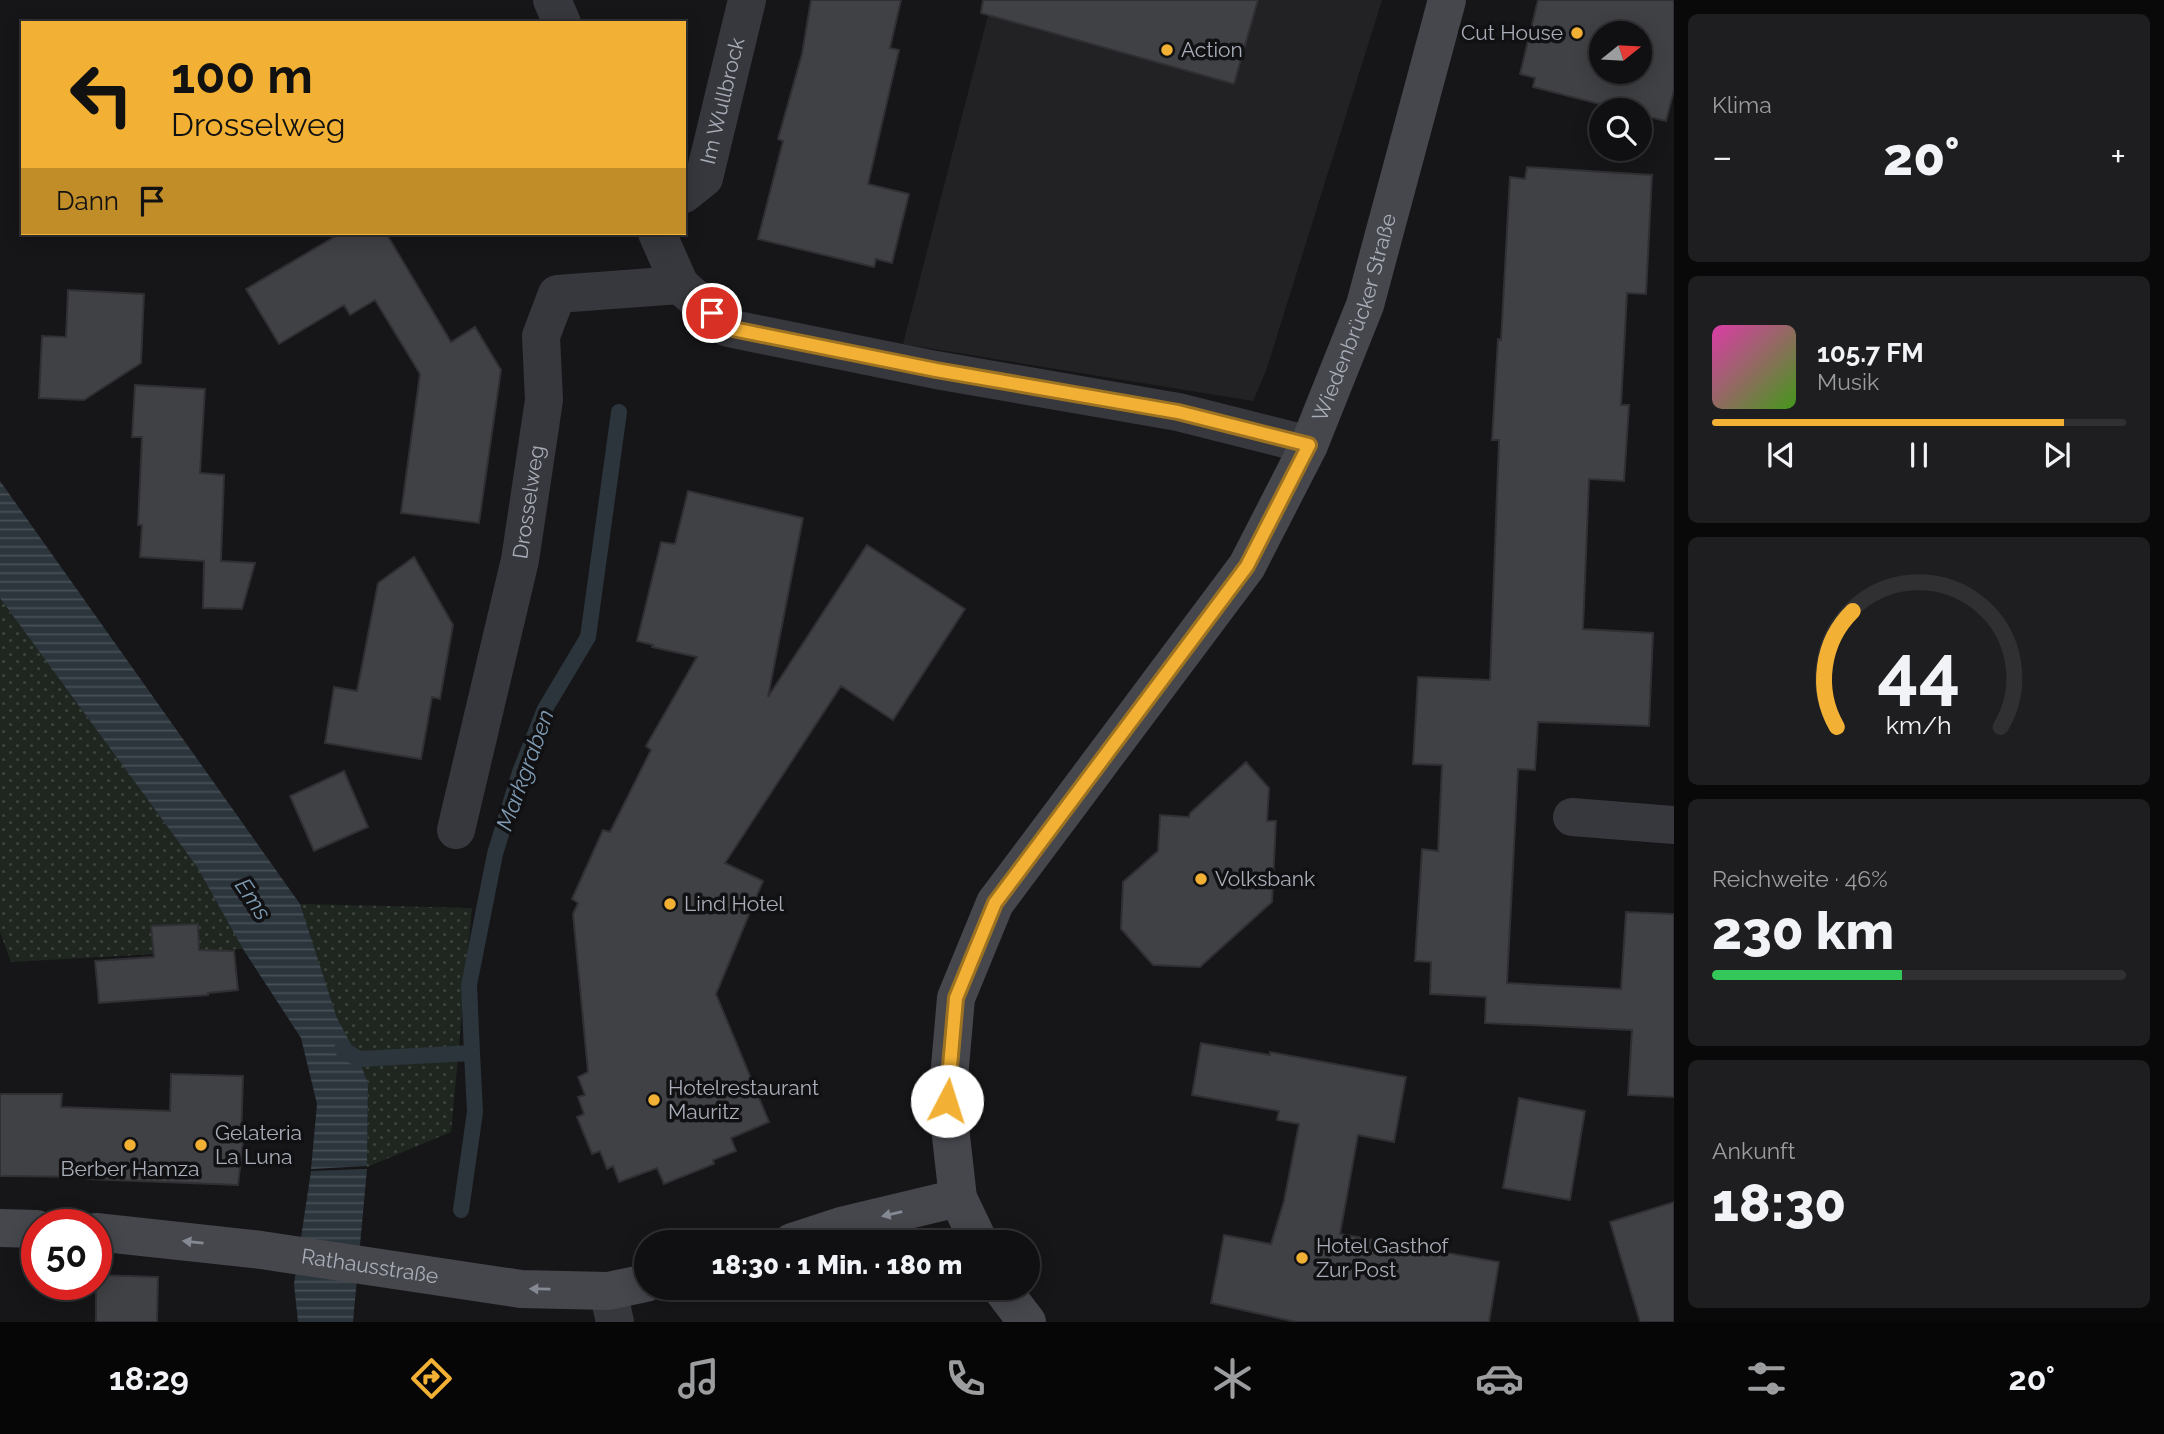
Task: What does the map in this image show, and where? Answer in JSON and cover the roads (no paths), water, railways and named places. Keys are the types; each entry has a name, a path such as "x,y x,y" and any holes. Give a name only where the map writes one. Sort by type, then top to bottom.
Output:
{"main road":[{"name":"Wiedenbrücker Straße","path":"973,1230 958,1198 947,1101 956,998 995,903 1247,566 1309,445 1365,305 1447,0"},
{"path":"829,1230 958,1198"},
{"path":"0,1228 21,1228"},
{"name":"Rathausstraße","path":"112,1234 261,1250 521,1289 612,1306 634,1291"},
{"path":"1010,1300 1027,1322"}],"street":[{"path":"552,0 561,21"},
{"name":"Im Wullbrock","path":"686,192 704,178 747,0"},
{"path":"658,235 680,285 728,328 936,370 1178,412 1309,445"},
{"name":"Drosselweg","path":"456,830 520,560 544,400 541,336 557,294 680,285"},
{"path":"1572,817 1674,825"}],"water":[{"name":"Ems","path":"0,481 300,904 337,1018 359,1059 368,1084 367,1166 311,1169 317,1104 301,1038 243,949 197,867 0,598"},
{"path":"367,1169 353,1322 298,1322 294,1284 311,1171"}],"waterway":[{"name":"Markgraben","path":"472,1053 469,985 495,854 520,772 545,709 588,637 619,412"},
{"name":"Markgraben","path":"342,1049 359,1059 472,1053 475,1112 461,1210"}],"place":[{"name":"Cut House","path":"1577,33"},
{"name":"Action","path":"1167,50"},
{"name":"Volksbank","path":"1201,879"},
{"name":"Lind Hotel","path":"670,904"},
{"name":"Hotelrestaurant Mauritz","path":"654,1100"},
{"name":"Berber Hamza","path":"130,1145"},
{"name":"Gelateria La Luna","path":"201,1145"},
{"name":"Hotel Gasthof Zur Post","path":"1302,1258"}]}
